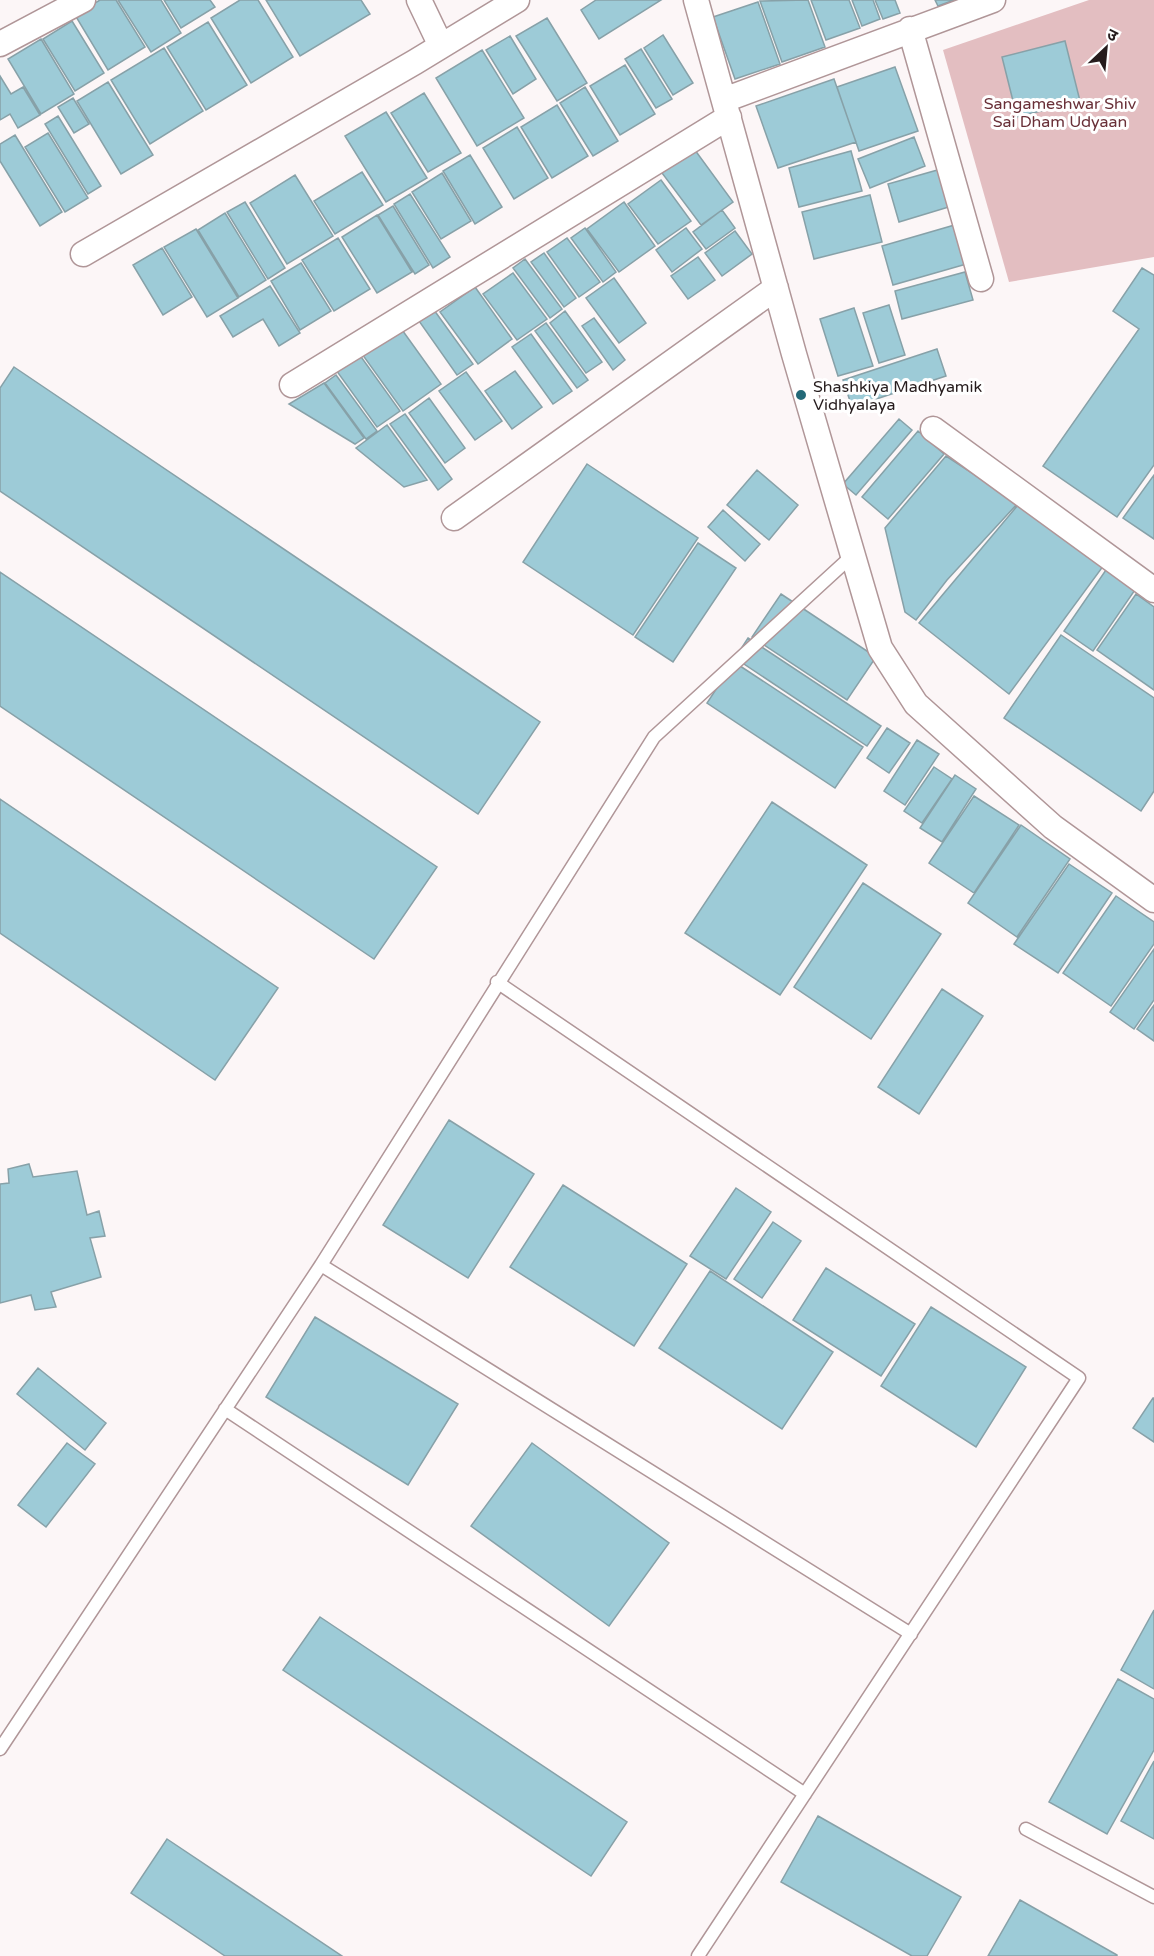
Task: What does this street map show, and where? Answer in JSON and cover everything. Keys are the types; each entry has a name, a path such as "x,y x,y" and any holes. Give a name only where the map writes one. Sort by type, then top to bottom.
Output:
{"street":[{"path":"0,44 83,0"},
{"path":"419,0 441,46"},
{"path":"83,254 517,0"},
{"path":"696,0 880,648 916,704 1053,827 1154,900"},
{"path":"292,385 726,108 910,29 993,0"},
{"path":"910,29 981,279"},
{"path":"454,518 776,288"},
{"path":"933,429 1154,590"}],"lane":[{"path":"0,1749 321,1265 497,982 654,737 854,554"},
{"path":"497,982 1079,1378 698,1956"},
{"path":"321,1265 911,1634"},
{"path":"225,1409 805,1794"},
{"path":"1026,1829 1154,1898"}],"green space":[{"name":"Sangameshwar Shiv Sai Dham Udyaan","path":"1089,0 1154,0 1154,257 1009,282 943,50"}],"building":[{"path":"100,0 116,0 145,47 108,70 75,15"},
{"path":"118,0 161,0 181,33 151,52"},
{"path":"164,0 210,0 215,7 181,28"},
{"path":"240,0 258,0 293,57 251,83 211,18"},
{"path":"266,0 361,0 370,14 300,56"},
{"path":"596,0 661,0 599,39 581,10"},
{"path":"808,0 825,47 782,62 760,1"},
{"path":"811,0 849,0 860,28 826,40"},
{"path":"852,0 873,0 880,19 862,26"},
{"path":"875,0 895,0 900,13 883,19"},
{"path":"935,0 954,0 938,6"},
{"path":"758,2 780,64 735,79 713,17"},
{"path":"547,18 587,83 557,101 516,36"},
{"path":"72,21 104,73 75,91 43,39"},
{"path":"208,22 247,85 206,110 167,47"},
{"path":"663,35 693,83 673,95 644,48"},
{"path":"510,36 536,79 513,94 486,50"},
{"path":"41,39 74,94 41,114 8,59"},
{"path":"1065,41 1080,101 1017,117 1002,57"},
{"path":"164,48 203,111 150,144 111,80"},
{"path":"641,49 672,99 656,108 625,59"},
{"path":"482,50 524,118 477,146 436,78"},
{"path":"625,65 655,114 620,135 590,86"},
{"path":"895,67 918,131 859,151 837,87"},
{"path":"0,76 11,94 23,87 40,115 18,128 10,114 0,120"},
{"path":"834,79 856,142 778,168 756,106"},
{"path":"108,82 153,155 121,174 77,101"},
{"path":"585,87 618,141 593,156 560,103"},
{"path":"424,93 461,153 428,172 391,113"},
{"path":"73,98 89,124 74,133 58,107"},
{"path":"557,105 588,156 552,178 521,127"},
{"path":"386,112 427,178 386,202 345,136"},
{"path":"58,116 101,186 88,194 45,124"},
{"path":"517,127 548,178 514,199 483,148"},
{"path":"48,133 88,198 65,212 25,147"},
{"path":"15,135 62,212 40,226 0,161 0,144"},
{"path":"914,137 925,166 870,188 858,159"},
{"path":"692,146 733,202 701,225 659,169"},
{"path":"851,151 862,191 799,207 789,168"},
{"path":"470,155 502,207 475,224 443,171"},
{"path":"941,169 952,206 899,222 888,184"},
{"path":"362,172 383,205 335,234 314,201"},
{"path":"442,173 471,221 441,239 412,192"},
{"path":"295,175 333,236 287,264 250,203"},
{"path":"661,180 691,221 658,244 628,204"},
{"path":"410,194 450,257 433,268 394,204"},
{"path":"870,195 882,242 814,259 802,212"},
{"path":"245,202 285,268 268,279 227,212"},
{"path":"624,202 655,246 619,272 587,229"},
{"path":"393,206 429,265 415,274 378,215"},
{"path":"722,210 735,228 706,249 693,232"},
{"path":"225,213 266,280 239,297 198,230"},
{"path":"377,215 412,272 377,293 342,237"},
{"path":"958,224 970,263 893,285 882,246"},
{"path":"585,228 616,272 603,282 571,238"},
{"path":"686,228 702,249 672,272 656,250"},
{"path":"196,229 238,298 207,317 164,247"},
{"path":"735,231 752,254 722,276 705,253"},
{"path":"338,238 370,289 334,311 302,260"},
{"path":"567,238 600,282 579,297 547,252"},
{"path":"162,248 192,297 163,315 133,265"},
{"path":"544,253 576,298 564,307 531,262"},
{"path":"698,257 715,280 688,299 671,276"},
{"path":"525,259 562,309 550,318 513,268"},
{"path":"301,263 331,311 300,330 271,281"},
{"path":"1142,268 1154,275 1154,465 1117,517 1043,466 1139,329 1113,311"},
{"path":"965,272 973,300 902,319 895,291"},
{"path":"513,273 547,319 517,340 483,294"},
{"path":"614,278 646,323 619,343 586,298"},
{"path":"270,286 300,333 279,346 263,319 233,337 220,316"},
{"path":"475,287 512,339 478,364 440,312"},
{"path":"889,305 905,355 879,363 863,313"},
{"path":"854,308 873,366 838,376 820,319"},
{"path":"434,310 473,364 457,375 419,321"},
{"path":"565,311 602,362 586,373 550,323"},
{"path":"594,318 625,360 613,370 582,326"},
{"path":"546,323 588,380 577,388 535,331"},
{"path":"400,327 441,384 403,411 362,354"},
{"path":"531,334 572,391 553,404 512,347"},
{"path":"937,349 946,376 852,407 843,380"},
{"path":"359,354 400,411 377,427 336,370"},
{"path":"14,367 540,722 478,814 0,491 0,388"},
{"path":"515,371 542,407 512,429 485,391"},
{"path":"466,372 502,421 475,440 439,391"},
{"path":"336,375 377,431 366,439 325,383"},
{"path":"324,383 364,438 355,444 289,404"},
{"path":"429,398 465,448 445,463 409,413"},
{"path":"405,414 452,479 438,490 390,424"},
{"path":"899,419 912,430 856,495 843,484"},
{"path":"387,425 427,480 404,487 356,448"},
{"path":"918,431 944,454 888,519 862,497"},
{"path":"946,456 1018,503 947,580 916,620 905,612 885,528"},
{"path":"587,464 698,538 633,635 523,562"},
{"path":"757,470 798,505 769,540 727,505"},
{"path":"1154,475 1154,539 1123,518"},
{"path":"1018,505 1104,565 1009,694 919,623"},
{"path":"723,510 760,544 745,561 708,527"},
{"path":"698,543 736,568 673,662 635,637"},
{"path":"1108,567 1137,587 1093,651 1064,631"},
{"path":"0,572 437,867 374,959 0,706"},
{"path":"781,594 876,657 847,700 752,637"},
{"path":"1136,594 1154,607 1154,690 1097,650"},
{"path":"1061,635 1154,698 1154,791 1141,811 1004,718"},
{"path":"748,638 881,726 867,746 735,658"},
{"path":"734,662 863,747 835,788 707,703"},
{"path":"887,728 910,743 889,773 867,758"},
{"path":"917,740 939,754 905,805 884,791"},
{"path":"934,767 952,779 922,823 904,811"},
{"path":"955,775 976,789 942,842 920,828"},
{"path":"974,796 1019,825 974,893 929,863"},
{"path":"0,799 278,988 215,1080 0,933"},
{"path":"772,802 867,865 780,995 685,933"},
{"path":"1021,825 1070,859 1017,937 968,903"},
{"path":"1069,864 1112,893 1058,973 1014,944"},
{"path":"863,883 941,934 871,1039 794,987"},
{"path":"1116,896 1154,922 1154,944 1111,1006 1063,973"},
{"path":"1154,949 1154,1000 1134,1029 1110,1012"},
{"path":"942,989 983,1016 919,1114 878,1087"},
{"path":"1154,1005 1154,1041 1137,1029"},
{"path":"449,1120 534,1174 468,1278 383,1225"},
{"path":"29,1164 33,1177 77,1171 87,1215 99,1211 105,1236 90,1238 101,1277 51,1292 56,1307 35,1310 31,1295 0,1303 0,1184 9,1183 8,1169"},
{"path":"563,1185 687,1264 634,1346 510,1267"},
{"path":"736,1188 771,1212 726,1279 690,1256"},
{"path":"773,1222 801,1241 762,1298 734,1279"},
{"path":"826,1268 915,1324 881,1376 793,1320"},
{"path":"710,1271 833,1352 782,1429 659,1348"},
{"path":"931,1307 1026,1367 976,1447 881,1386"},
{"path":"315,1317 458,1404 408,1485 266,1397"},
{"path":"38,1368 106,1423 85,1450 17,1394"},
{"path":"1154,1398 1154,1442 1133,1428"},
{"path":"67,1443 95,1464 46,1527 18,1505"},
{"path":"532,1443 669,1543 609,1626 471,1526"},
{"path":"1154,1610 1154,1689 1121,1670"},
{"path":"320,1617 627,1822 591,1876 283,1670"},
{"path":"1118,1679 1154,1699 1154,1750 1107,1834 1049,1802"},
{"path":"1154,1761 1154,1839 1121,1821"},
{"path":"818,1816 961,1897 927,1956 912,1956 781,1882"},
{"path":"167,1839 342,1956 225,1956 131,1893"},
{"path":"1020,1900 1117,1955 1117,1956 988,1956"}],"place":[{"name":"Shashkiya Madhyamik Vidhyalaya","path":"801,395"}]}
